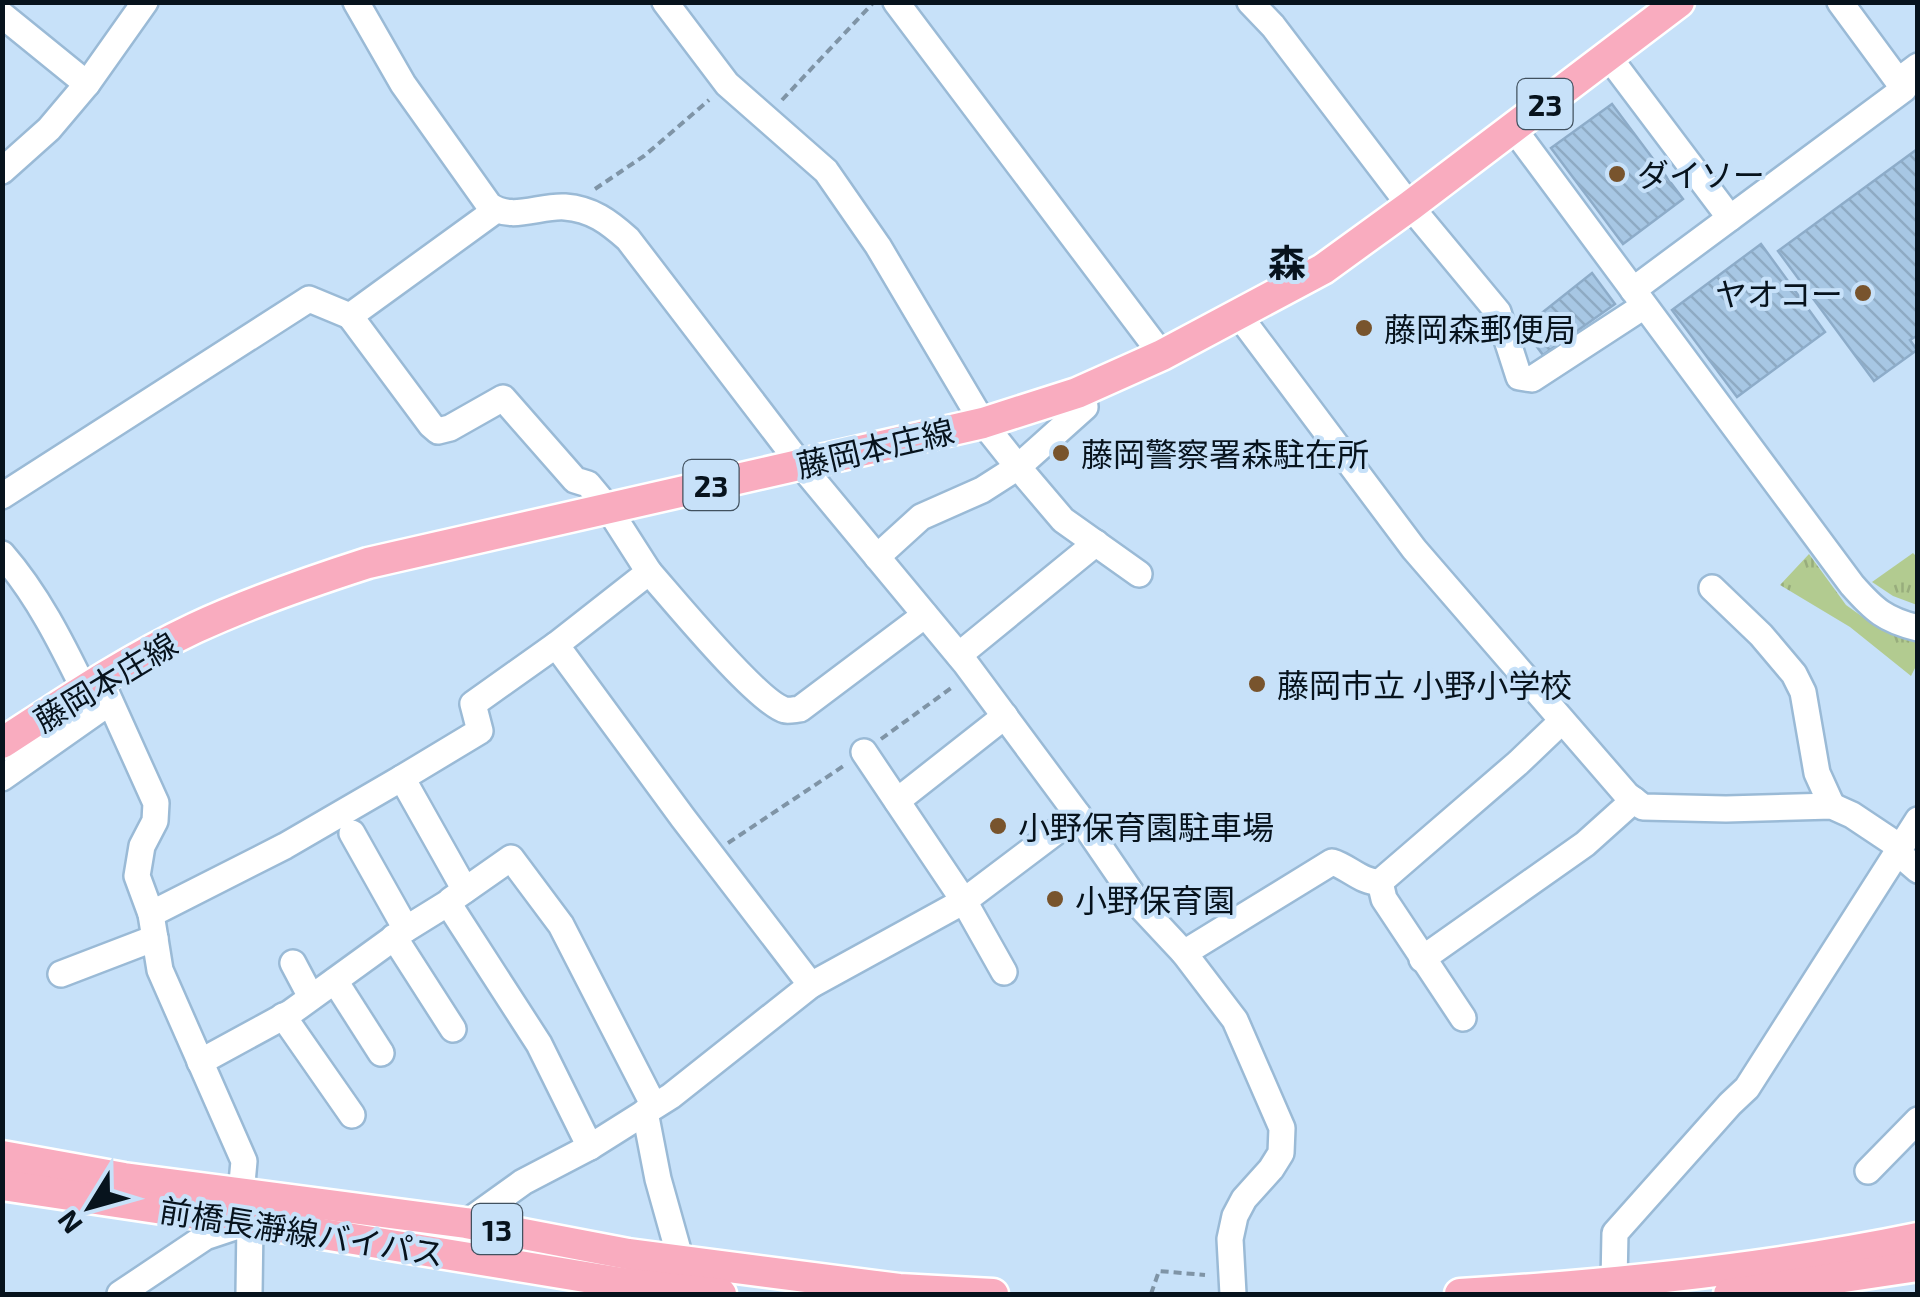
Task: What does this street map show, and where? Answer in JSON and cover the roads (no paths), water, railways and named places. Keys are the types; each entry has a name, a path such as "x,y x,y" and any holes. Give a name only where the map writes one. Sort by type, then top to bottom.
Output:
{"main road":[{"name":"藤岡本庄線","path":"2,743 98,690 192,630 286,590 368,563 983,423 1082,390 1162,355 1323,269 1679,2"},
{"name":"前橋長瀞線バイパス","path":"2,1156 622,1283 993,1294"},
{"name":"前橋長瀞線バイパス","path":"2,1185 466,1224 628,1254 720,1294"},
{"path":"1460,1294 1614,1282 1918,1238"},
{"path":"1729,1294 1918,1266"}],"street":[{"path":"2,171 49,129 87,84 145,2"},
{"path":"356,2 403,84 472,183 496,210 508,214 562,207 581,210 605,219 628,239 800,464 966,664 1142,906 1235,1020 1282,1128 1281,1153 1234,1216 1230,1239 1233,1294"},
{"path":"664,2 727,84 826,172 878,246 983,423 1018,467 1063,520 1139,574"},
{"path":"896,2 1162,355"},
{"path":"1250,2 1498,312 1519,377 1532,379 1638,298 1730,218 1904,90 1908,74 1840,2"},
{"path":"2,16 87,84"},
{"path":"1608,56 1730,218"},
{"path":"1513,128 1852,585 1874,610 1918,628"},
{"path":"350,316 496,210"},
{"path":"2,496 309,300 350,316 438,431 502,398 575,480 588,484 649,572 703,634 767,700 786,711 800,709 925,616"},
{"path":"1238,314 1414,549 1634,800 1643,806 1726,809 1832,806 1852,815 1918,870"},
{"path":"877,557 920,518 982,490 1018,467 1085,407 1082,390"},
{"path":"966,664 1096,543"},
{"path":"2,554 98,690 156,803 155,821 142,846 137,876 153,926 160,970 244,1161 249,1294"},
{"path":"61,974 153,926 480,731 473,704 649,572"},
{"path":"1712,588 1794,674 1803,692 1817,773 1832,806"},
{"path":"556,645 812,985"},
{"path":"2,778 98,690"},
{"path":"897,801 1005,716"},
{"path":"1184,953 1332,862 1370,882 1380,882 1562,721"},
{"path":"864,752 964,901 1004,972"},
{"path":"402,778 456,896 539,1044 590,1146"},
{"path":"1422,958 1584,844 1634,800"},
{"path":"466,1224 524,1182 671,1096 812,985 964,901 1078,815"},
{"path":"1614,1282 1615,1234 1748,1088 1918,820"},
{"path":"352,832 400,933 453,1029"},
{"path":"200,1062 312,997 511,858 561,925 649,1109 658,1178 685,1282"},
{"path":"1380,882 1384,898 1463,1018"},
{"path":"293,962 312,997"},
{"path":"334,980 381,1053"},
{"path":"283,1016 352,1115"},
{"path":"1868,1170 1918,1120"},
{"path":"120,1294 246,1208"}],"place":[{"name":"ダイソー","path":"1617,174"},
{"name":"ヤオコー","path":"1863,293"},
{"name":"藤岡森郵便局","path":"1364,328"},
{"name":"藤岡警察署森駐在所","path":"1061,453"},
{"name":"藤岡市立 小野小学校","path":"1257,684"},
{"name":"小野保育園駐車場","path":"998,826"},
{"name":"小野保育園","path":"1055,899"}],"district":[{"name":"森","path":"1287,262"}]}
